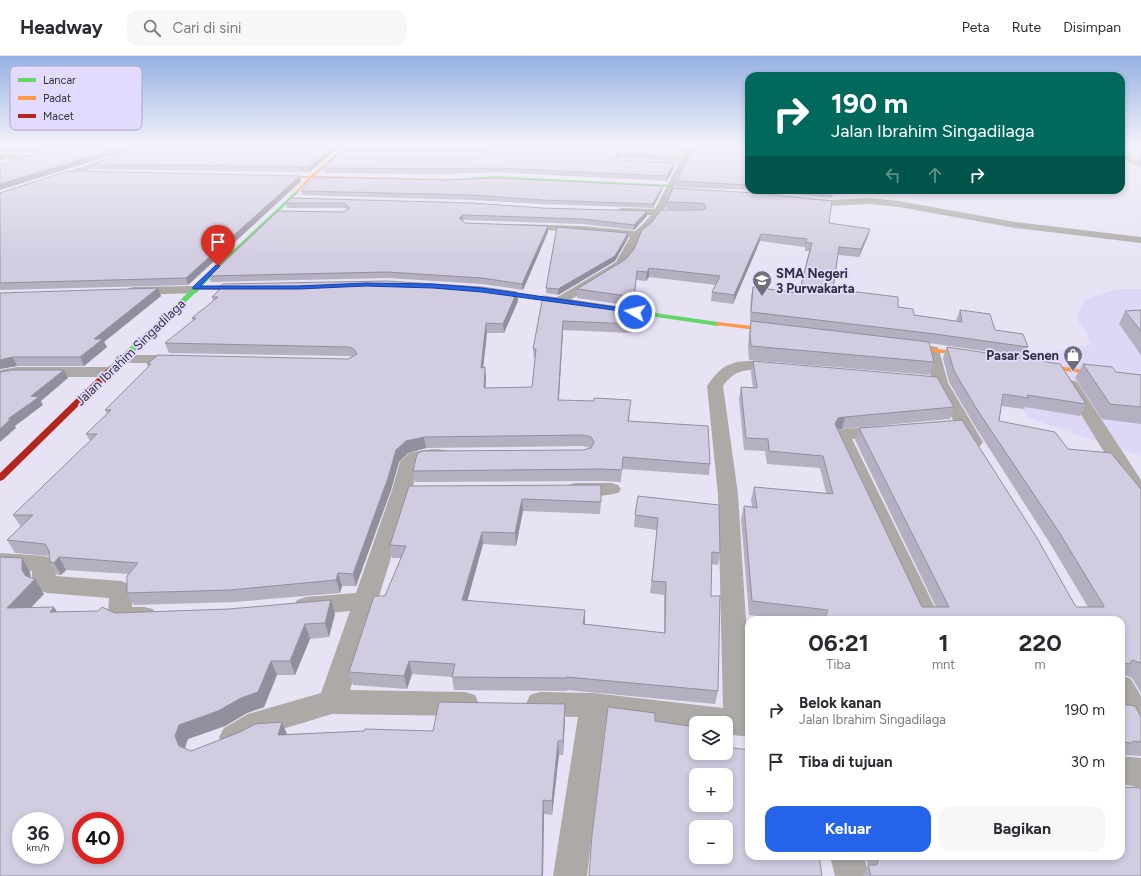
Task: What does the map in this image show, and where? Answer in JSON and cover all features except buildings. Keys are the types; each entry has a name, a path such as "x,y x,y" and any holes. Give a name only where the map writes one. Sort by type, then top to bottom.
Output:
{"main road":[{"name":"Jalan Ibrahim Singadilaga","path":"0,478 305,183"},
{"path":"595,183 669,188"},
{"path":"194,289 258,288"},
{"path":"482,290 704,322 785,331"},
{"path":"893,345 985,357"},
{"path":"1023,363 1141,380"}],"street":[{"path":"560,301 620,264 626,256 628,249 636,235 646,227 658,212 671,183"},
{"path":"669,188 706,192"},
{"path":"290,199 305,199"},
{"path":"798,200 831,203 869,201 899,204 1016,225 1141,240"},
{"path":"613,211 699,214"},
{"path":"275,212 289,213"},
{"path":"509,226 583,229 636,235"},
{"path":"118,292 194,289"},
{"path":"932,350 933,382 955,424 984,457"},
{"path":"122,359 196,360"},
{"path":"207,748 236,736 258,722 332,702 594,705 743,723 728,494 715,386 722,375 732,368 751,366 793,369"},
{"path":"1060,368 1141,496"},
{"path":"0,374 17,372 108,372"},
{"path":"899,430 844,434 842,437 927,616"},
{"path":"332,702 365,601 410,490 409,462 412,458 419,456 461,455"},
{"path":"557,489 611,489"},
{"path":"0,561 44,564 44,583 47,584 121,590 119,611 120,615 123,617 165,615"},
{"path":"288,608 365,601"},
{"path":"1125,694 1141,721"},
{"path":"570,876 594,705"},
{"path":"1125,771 1141,773"},
{"path":"848,860 852,876"}],"shaded area":[{"name":"Pasar Senen","path":"1117,289 1141,289 1141,456 1028,418 1004,378 1006,366 1027,358 1091,344 1086,331 1076,318 1085,299"}],"traffic: fast":[{"path":"617,183 670,186"},
{"path":"113,368 297,192"},
{"path":"488,291 718,324"}],"traffic: slow":[{"path":"297,192 305,183"},
{"path":"718,324 779,331"},
{"path":"902,346 975,356"},
{"path":"1033,364 1141,380"}],"traffic: jam":[{"path":"195,288 250,288"},
{"path":"0,478 113,368"}],"place":[{"name":"SMA Negeri 3 Purwakarta","path":"762,297"},
{"name":"Pasar Senen","path":"1073,372"}],"route":[{"path":"218,266 195,288 298,287 366,284 433,286 482,290 635,312"}]}
